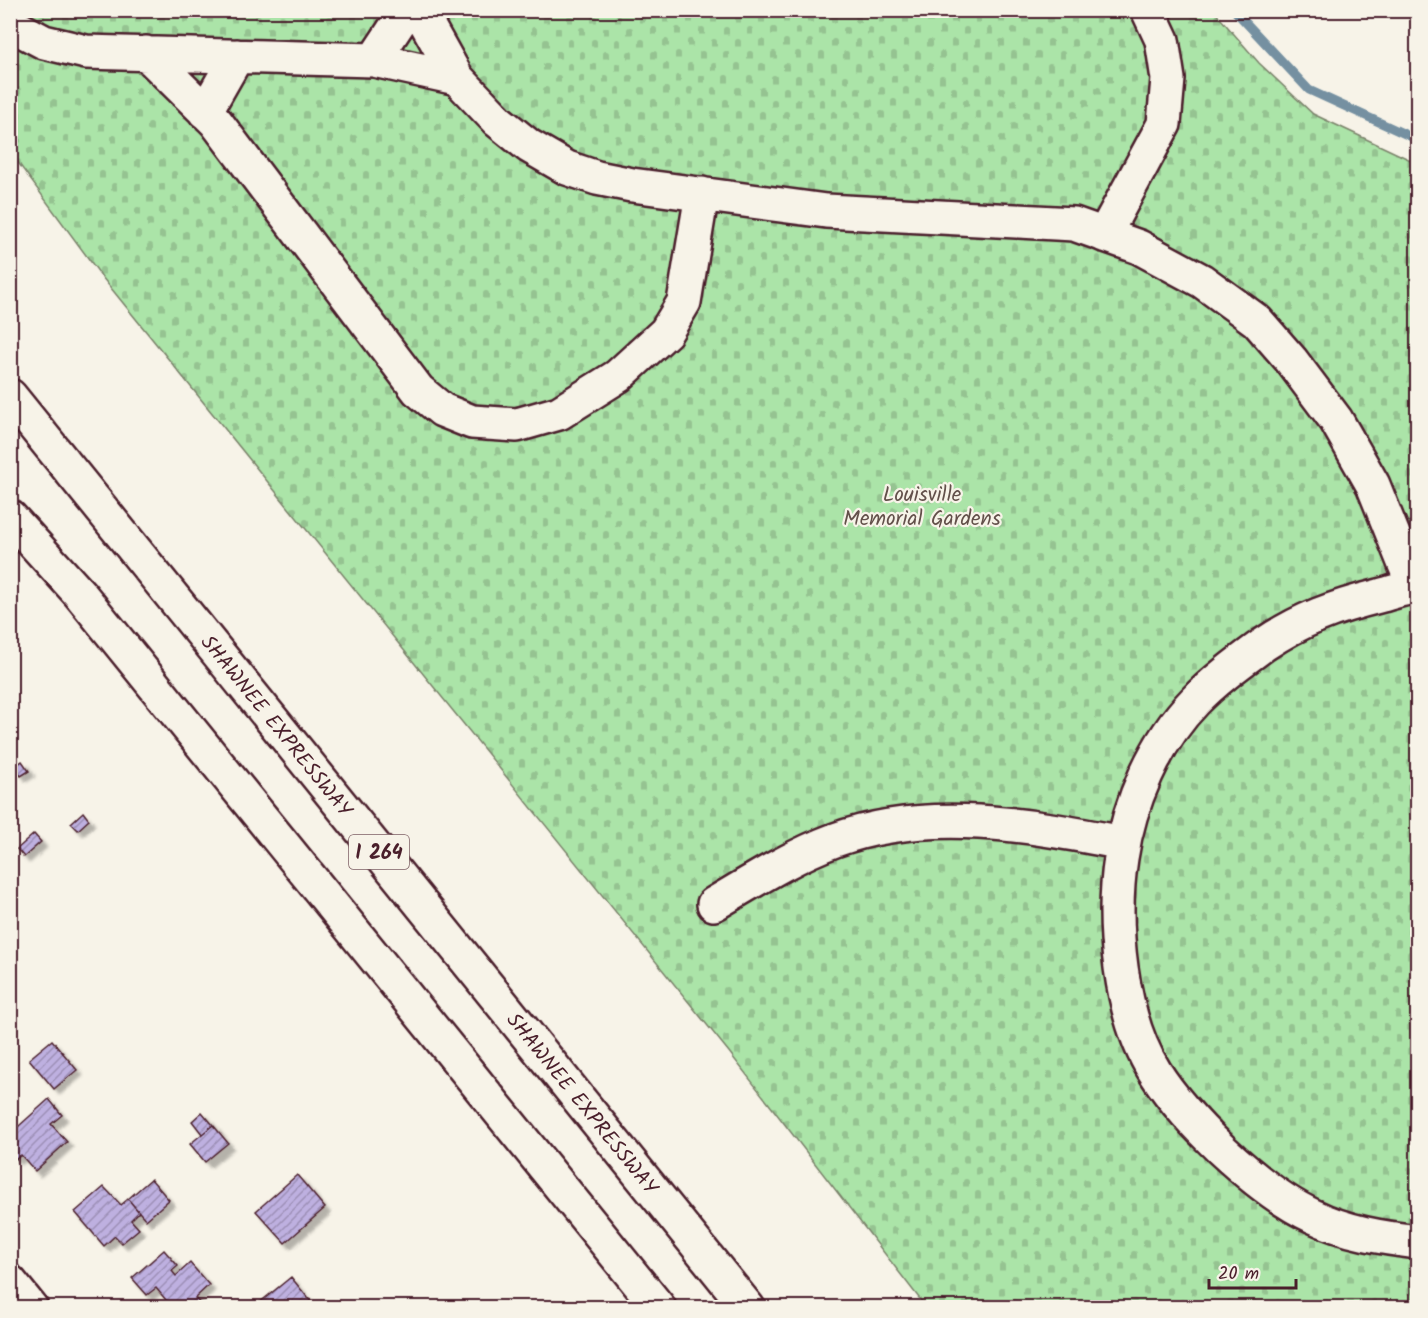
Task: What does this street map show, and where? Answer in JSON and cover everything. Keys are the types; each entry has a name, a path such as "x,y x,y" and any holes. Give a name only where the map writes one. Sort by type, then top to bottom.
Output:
{"main road":[{"path":"374,60 407,10"},
{"path":"419,10 457,78 498,121 522,140 567,168 632,185 826,211 1074,224 1139,247 1202,281 1257,321 1277,344 1336,420 1368,476 1416,587 1348,604 1294,624 1239,662 1194,701 1158,750 1137,796 1123,843 1116,891 1120,952 1132,1019 1154,1070 1186,1116 1247,1174 1313,1217 1379,1237 1418,1242"},
{"path":"1104,235 1164,124 1168,79 1162,40 1148,10"},
{"path":"10,24 44,42 86,52 374,60 457,78"},
{"path":"146,53 216,122 418,390 442,410 472,423 517,425 559,413 618,376 666,332 684,302 702,194"},
{"path":"205,111 237,56"},
{"name":"SHAWNEE EXPRESSWAY","path":"10,396 748,1308"},
{"path":"10,517 80,594 659,1308"},
{"path":"714,904 778,866 836,840 897,825 960,821 1028,825 1123,843"},
{"path":"10,1282 31,1308"}],"green space":[{"name":"Louisville Memorial Gardens","path":"10,11 1214,11 1259,63 1313,114 1417,163 1417,1307 926,1307 729,1052 102,277 11,153"}],"building":[{"path":"22,761 29,771 21,776 14,767"},
{"path":"83,812 89,820 78,830 71,823"},
{"path":"34,834 41,842 24,857 17,849"},
{"path":"52,1040 77,1070 54,1089 29,1059"},
{"path":"49,1099 62,1115 51,1124 67,1142 35,1171 21,1155 16,1159 10,1153 10,1134"},
{"path":"202,1112 213,1125 202,1134 192,1121"},
{"path":"213,1125 228,1143 205,1162 190,1144"},
{"path":"297,1175 325,1208 285,1243 256,1211"},
{"path":"151,1179 169,1200 146,1220 128,1199"},
{"path":"104,1187 121,1205 128,1199 139,1212 131,1220 139,1229 122,1243 115,1236 104,1246 75,1212"},
{"path":"164,1250 178,1266 172,1271 176,1276 190,1263 209,1285 195,1298 201,1305 198,1308 169,1308 171,1306 156,1288 147,1295 132,1278"},
{"path":"291,1277 316,1308 253,1308"}],"waterway":[{"path":"1234,10 1309,90 1418,140"}]}
